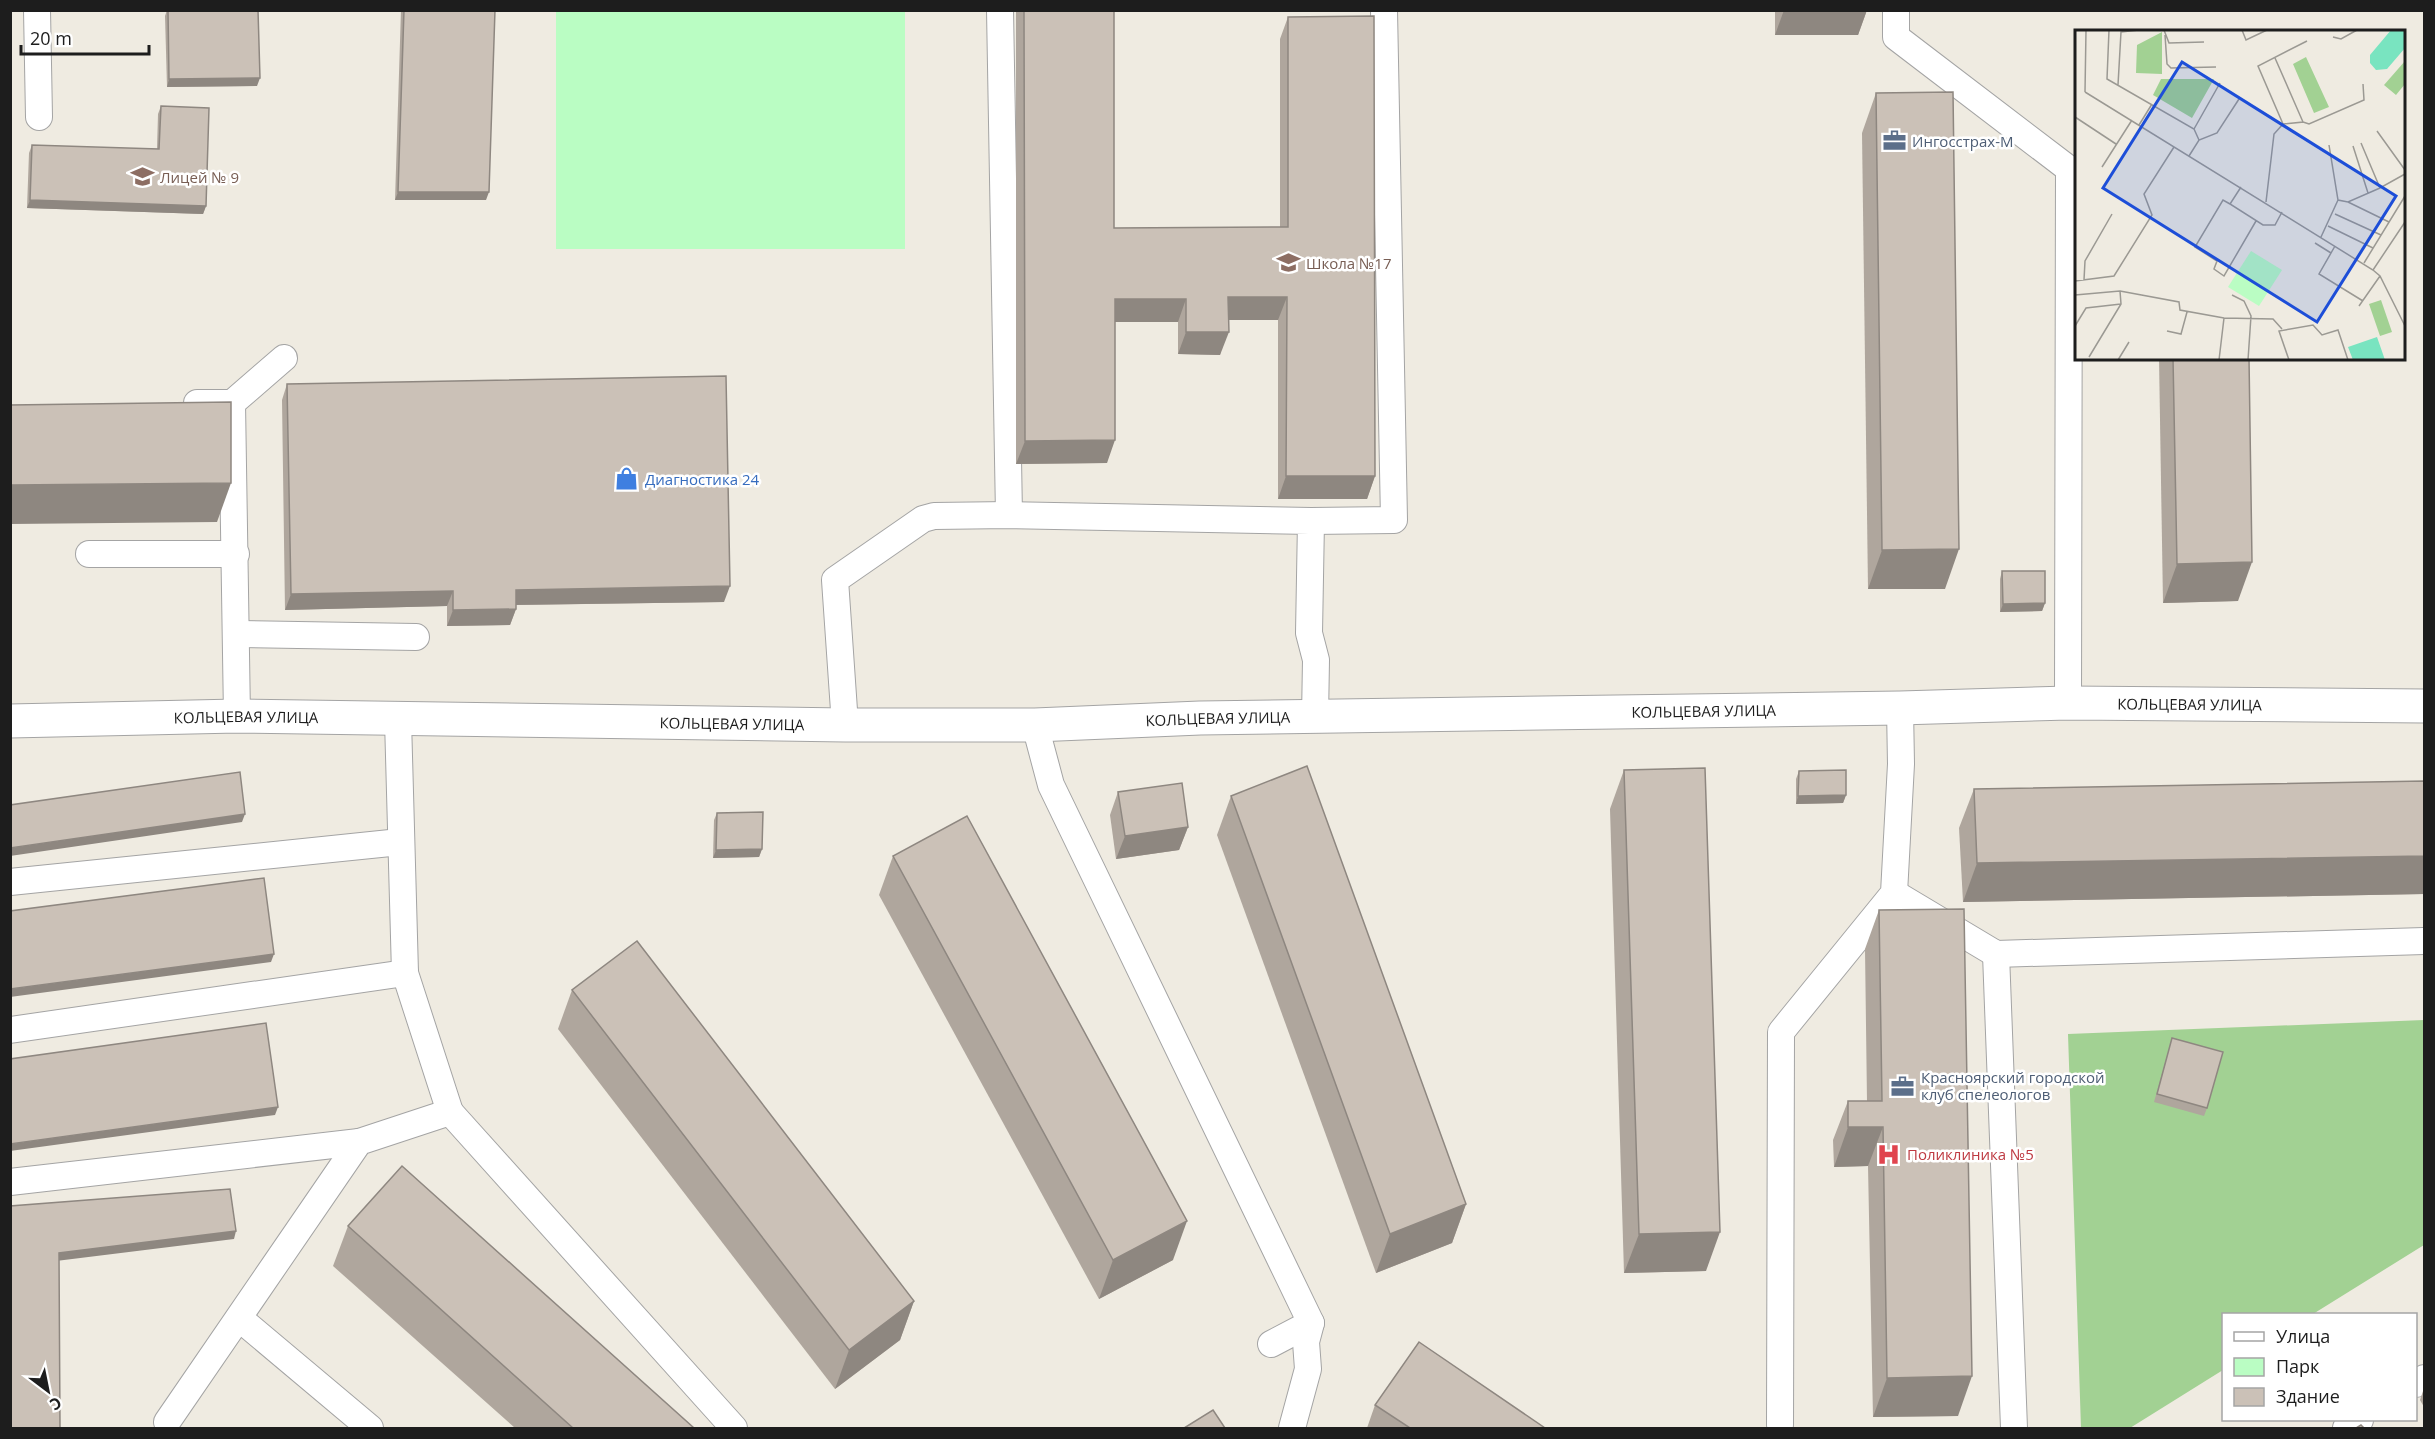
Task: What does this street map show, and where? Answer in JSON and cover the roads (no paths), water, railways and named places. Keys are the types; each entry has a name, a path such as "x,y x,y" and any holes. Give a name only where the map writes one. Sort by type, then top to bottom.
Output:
{"street":[{"name":"КОЛЬЦЕВАЯ УЛИЦА","path":"10,721 237,716 398,720 1035,725 1200,718 1900,708 2067,703 2424,706"}],"lane":[{"path":"37,10 39,117"},
{"path":"1000,10 1009,515"},
{"path":"845,725 835,580 923,519 934,516 1009,515 1311,521 1394,520 1384,10"},
{"path":"1896,10 1896,37 2069,169 2067,703"},
{"path":"174,404 232,403 284,358"},
{"path":"232,403 238,634 237,716"},
{"path":"1311,521 1309,633 1316,660 1315,717"},
{"path":"89,554 236,554"},
{"path":"238,634 416,637"},
{"path":"1780,1425 1781,1032 1894,893 1901,765 1900,708"},
{"path":"398,720 405,973 450,1112 734,1428"},
{"path":"1035,725 1051,785 1311,1323 1306,1342 1308,1369 1292,1428"},
{"path":"10,882 400,842"},
{"path":"1894,893 1996,954 2424,941"},
{"path":"1996,954 2014,1428"},
{"path":"10,1030 405,973"},
{"path":"10,1182 359,1142 450,1112"},
{"path":"169,1426 239,1318 359,1142"},
{"path":"239,1318 370,1428"},
{"path":"1271,1344 1311,1323"}],"place":[{"name":"Ингосстрах-М","path":"1894,141"},
{"name":"Лицей № 9","path":"142,177"},
{"name":"Школа №17","path":"1288,263"},
{"name":"Диагностика 24","path":"627,479"},
{"name":"Красноярский городской клуб спелеологов","path":"1903,1086"},
{"name":"Поликлиника №5","path":"1889,1154"}]}
